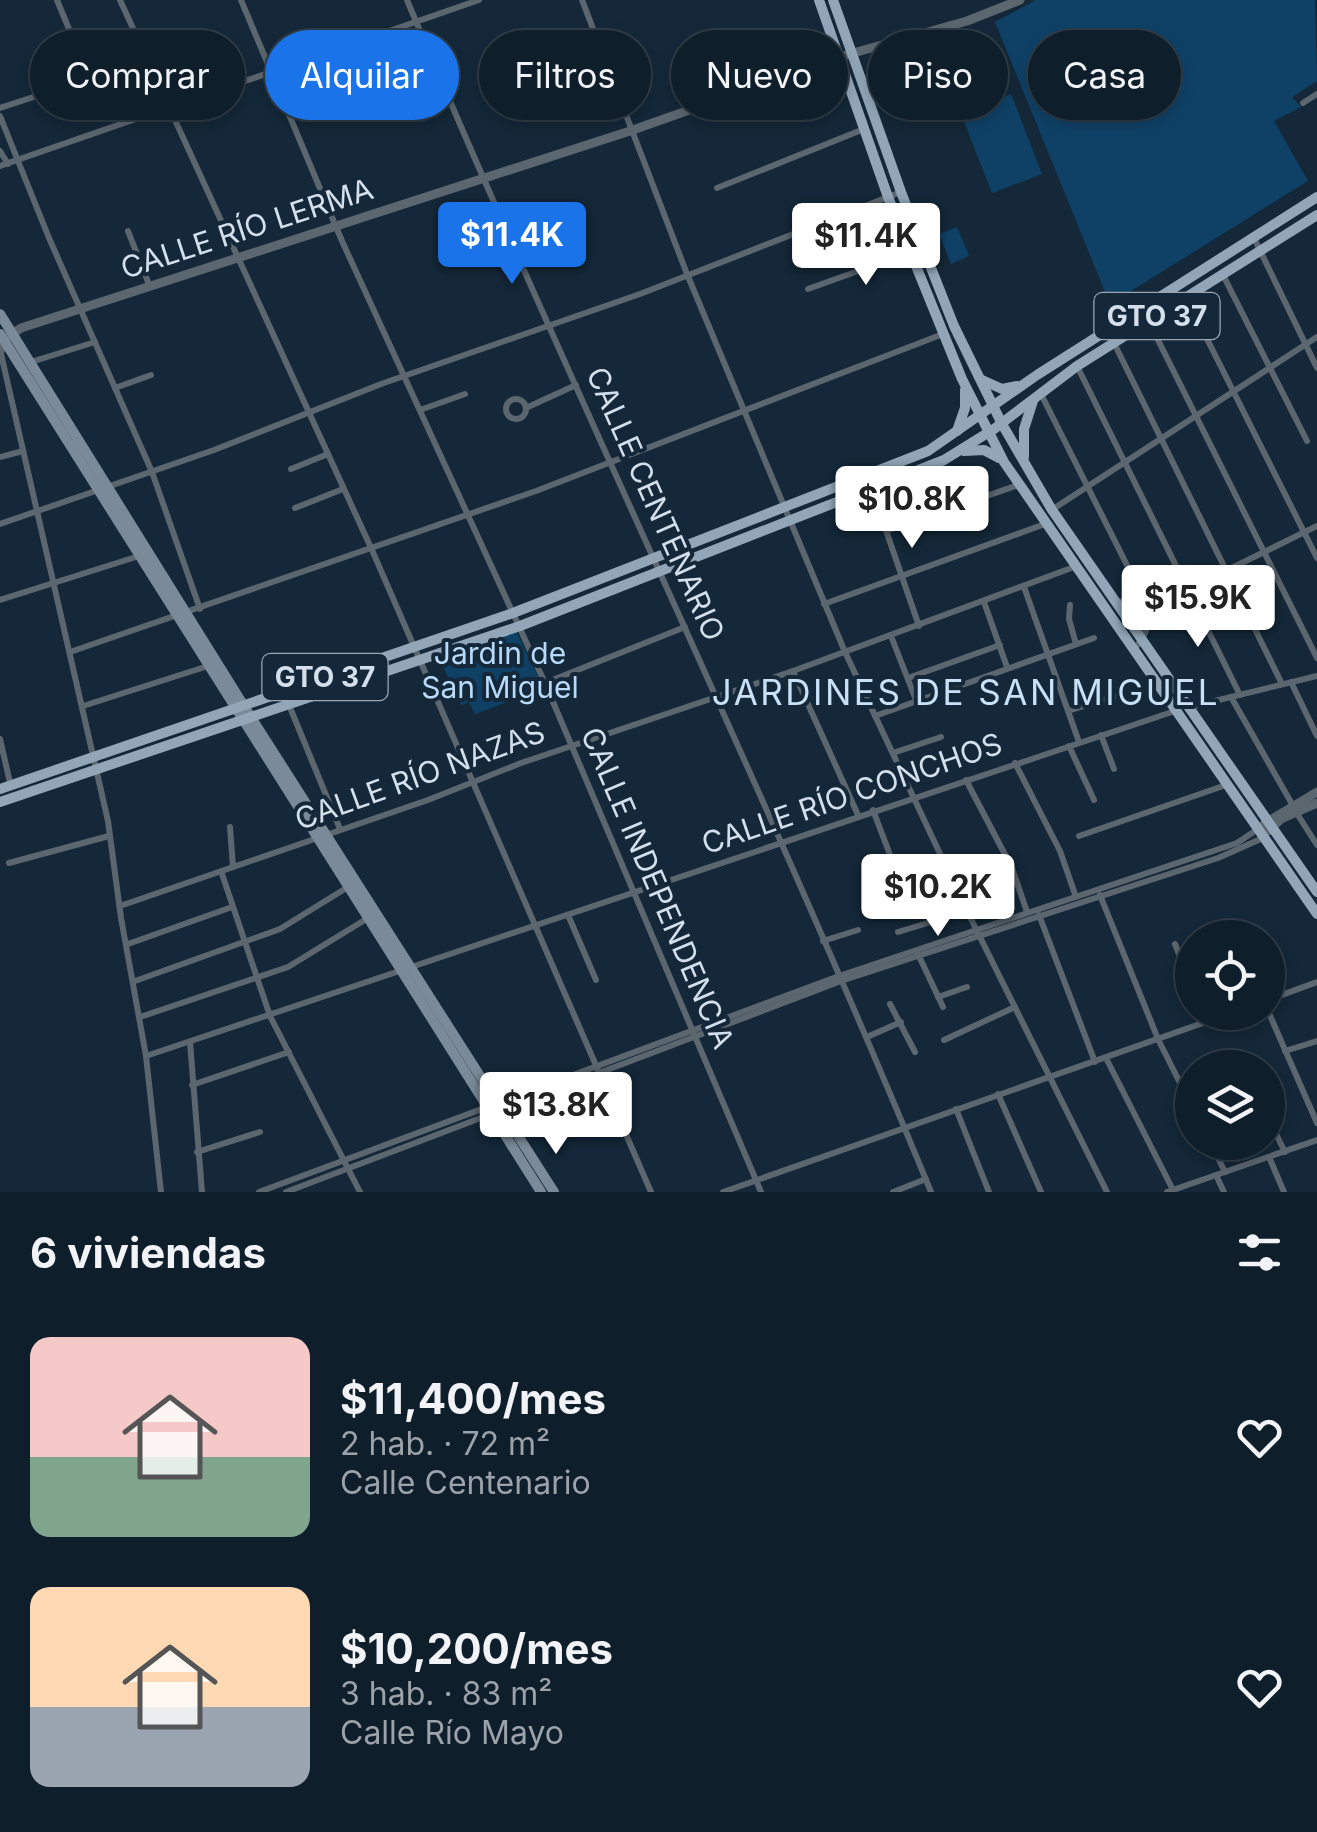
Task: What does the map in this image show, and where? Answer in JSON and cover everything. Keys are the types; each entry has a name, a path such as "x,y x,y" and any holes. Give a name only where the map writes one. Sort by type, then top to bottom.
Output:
{"main road":[{"path":"819,0 829,30"},
{"path":"833,0 901,192 993,408 1052,510 1188,708 1317,914"},
{"path":"848,84 943,334 1004,462 1226,785 1317,890"},
{"name":"GTO 37","path":"0,802 8,790 247,718 520,626 660,570 928,451 1317,197"},
{"name":"GTO 37","path":"97,763 240,706 513,613 655,558 871,487 960,452 1077,366 1317,215"},
{"path":"0,314 5,335 495,1109 541,1192"},
{"path":"5,335 31,362 139,556 183,614 208,666 240,706"},
{"path":"976,374 987,384 1002,389 1032,380"},
{"path":"954,436 965,408 962,379"},
{"path":"1026,468 1024,429 1038,394"},
{"path":"960,452 984,450 1004,462"},
{"path":"322,835 369,918 407,969"},
{"path":"495,1109 554,1192"}],"street":[{"path":"58,0 69,29"},
{"path":"120,0 134,30"},
{"name":"CALLE INDEPENDENCIA","path":"241,0 265,52"},
{"name":"CALLE CENTENARIO","path":"407,0 483,179 867,1037 931,1192"},
{"path":"393,30 479,0"},
{"path":"582,0 630,131 845,652 977,932 1107,1192"},
{"name":"CALLE RÍO LERMA","path":"848,55 967,21 1020,0"},
{"path":"1303,103 1317,94"},
{"path":"0,108 30,98"},
{"path":"0,116 152,472 200,609"},
{"name":"CALLE RÍO LERMA","path":"5,335 671,117"},
{"path":"0,151 4,165 130,120"},
{"path":"176,120 415,646 652,1192"},
{"name":"CALLE INDEPENDENCIA","path":"293,120 335,225 545,683 761,1192"},
{"path":"717,188 864,129"},
{"path":"0,524 549,326 901,192"},
{"path":"128,231 150,288"},
{"path":"1254,236 1317,368"},
{"path":"808,289 910,252"},
{"path":"1223,274 1307,442"},
{"path":"1186,298 1317,558"},
{"path":"1149,320 1317,658"},
{"path":"70,652 470,516 943,334"},
{"path":"5,335 1,354 97,763 135,981 162,1192"},
{"path":"1052,510 1317,336"},
{"path":"31,362 96,342"},
{"path":"1114,343 1226,570 1317,736"},
{"path":"1077,366 1240,695"},
{"path":"115,388 151,375"},
{"path":"528,407 576,385"},
{"path":"420,410 464,394"},
{"path":"1038,394 1147,605"},
{"path":"0,398 11,396"},
{"path":"0,457 23,451"},
{"path":"290,468 328,454"},
{"path":"886,532 1018,485"},
{"path":"871,487 919,626"},
{"path":"295,508 343,489"},
{"path":"824,604 1045,524"},
{"path":"1116,601 1160,603 1317,526"},
{"path":"0,600 139,556"},
{"name":"CALLE RÍO NAZAS","path":"120,906 793,671 1074,567"},
{"path":"1024,587 1079,742"},
{"path":"984,602 1007,667"},
{"path":"1132,650 1143,642 1152,613 1160,603"},
{"path":"1070,605 1069,619 1076,644"},
{"path":"545,683 686,627"},
{"path":"891,636 916,700"},
{"path":"875,716 1094,638"},
{"path":"908,678 1000,645"},
{"path":"83,706 208,666"},
{"path":"793,671 858,814"},
{"path":"1188,708 1317,676"},
{"path":"1068,711 1118,695"},
{"path":"1231,697 1317,845"},
{"path":"289,704 340,830"},
{"name":"CALLE RÍO CONCHOS","path":"146,1056 858,814 1175,711"},
{"path":"1100,735 1114,770"},
{"path":"892,753 941,737"},
{"path":"0,739 8,790"},
{"path":"1069,746 1094,800"},
{"path":"1015,763 1060,851 1076,897"},
{"path":"966,780 1012,868 1027,912"},
{"path":"1078,836 1226,785"},
{"path":"259,1192 535,1095 840,978 1100,896 1217,854 1265,829 1317,792"},
{"path":"1294,808 1317,802"},
{"path":"873,810 906,897"},
{"path":"230,826 233,867"},
{"path":"10,863 109,836"},
{"path":"840,978 918,954 1027,912 1217,854"},
{"path":"220,872 270,1016 360,1192"},
{"path":"135,981 244,944 290,923 349,886"},
{"path":"1100,896 1175,1073"},
{"path":"128,944 232,907"},
{"path":"898,932 967,911"},
{"path":"568,915 596,980"},
{"path":"1038,915 1095,1062"},
{"path":"140,1017 300,961 369,918"},
{"path":"823,942 858,930"},
{"path":"918,954 943,1007"},
{"path":"1285,994 1317,982"},
{"path":"938,997 966,987"},
{"path":"890,1004 915,1052"},
{"path":"944,1040 1015,1006"},
{"path":"867,1037 901,1022"},
{"path":"724,1192 1184,1030"},
{"path":"1317,1041 1285,1052 1317,1122"},
{"path":"190,1042 202,1192"},
{"path":"192,1085 289,1052"},
{"path":"1106,1058 1170,1191 1260,1160"},
{"path":"1304,1094 1317,1089"},
{"path":"998,1094 1041,1192"},
{"path":"286,1192 495,1109"},
{"path":"956,1109 989,1192"},
{"path":"197,1152 260,1132"},
{"path":"1285,1152 1317,1140"},
{"path":"1219,1160 1225,1172"},
{"path":"1270,1160 1284,1192"},
{"path":"1216,1174 1224,1192"},
{"path":"894,1192 926,1180"}],"green space":[{"path":"1036,0 1315,0 1317,81 1292,97 1301,107 1274,121 1308,181 1110,304 1035,120 1181,120 1181,30 1028,30 1028,103 1008,54 1008,30 998,30 995,22"},
{"path":"1011,94 1042,174 992,193 963,120 1008,120"},
{"path":"957,227 969,256 951,264 939,234"},
{"name":"Jardin de San Miguel","path":"516,631 544,688 475,714 469,702 461,705 440,660"}],"district":[{"name":"JARDINES DE SAN MIGUEL","path":"966,693"}]}
